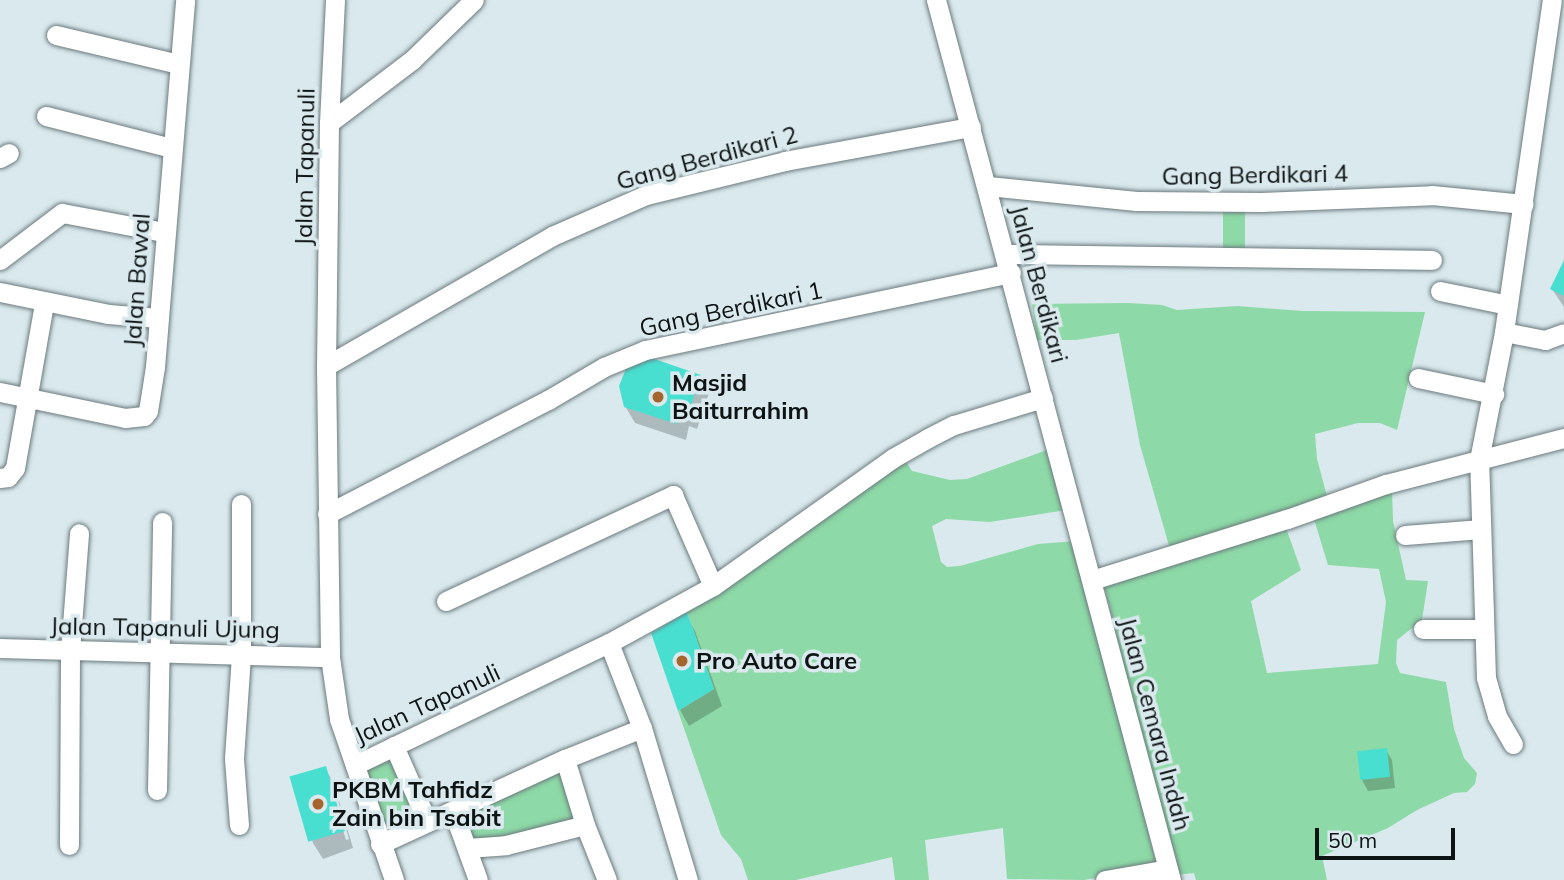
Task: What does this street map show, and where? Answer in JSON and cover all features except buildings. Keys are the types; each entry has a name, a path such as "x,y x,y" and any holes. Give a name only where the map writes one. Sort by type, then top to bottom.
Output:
{"street":[{"name":"Jalan Bawal","path":"0,392 125,418 144,416 150,405 186,0"},
{"name":"Jalan Tapanuli","path":"335,0 329,123 326,366 330,657 339,719 355,765 609,643 713,586 904,451 954,425 1043,398"},
{"path":"329,123 412,60 474,0"},
{"name":"Jalan Berdikari","path":"936,0 1009,263 1092,580"},
{"path":"1513,744 1497,716 1486,678 1479,460 1504,332 1552,0"},
{"path":"56,35 179,64"},
{"path":"46,116 172,148"},
{"name":"Gang Berdikari 2","path":"326,366 552,236 646,195 785,161 971,127"},
{"name":"Gang Berdikari 4","path":"988,186 1136,201 1261,202 1432,195 1462,196 1524,205"},
{"path":"0,260 62,213 164,232"},
{"name":"Gang Berdikari 1","path":"327,514 536,406 604,367 645,350 1009,263 1432,260"},
{"path":"1440,291 1508,305"},
{"path":"0,292 44,303 159,318"},
{"path":"0,478 8,477 15,468 44,303"},
{"path":"1504,332 1545,340 1564,333"},
{"path":"1418,378 1494,394"},
{"path":"1092,580 1287,519 1386,484 1564,438"},
{"path":"446,601 673,495 713,586"},
{"path":"239,825 234,758 241,654 241,504"},
{"path":"157,790 163,522"},
{"path":"1405,535 1481,529"},
{"path":"69,845 70,651 79,533"},
{"name":"Jalan Cemara Indah","path":"1092,580 1169,874"},
{"path":"1423,629 1484,629"},
{"path":"609,643 642,728 688,880"},
{"name":"Jalan Tapanuli Ujung","path":"0,648 330,657"},
{"path":"380,844 642,728"},
{"path":"394,746 427,821"},
{"path":"565,760 585,825 607,880"},
{"path":"355,765 394,880"},
{"path":"453,811 478,880"},
{"path":"467,848 506,845 585,825"},
{"path":"1105,880 1169,874"}],"green space":[{"path":"1223,209 1245,209 1245,250 1223,250"},
{"path":"1032,304 1162,305 1177,310 1237,306 1302,311 1425,312 1397,430 1380,423 1358,423 1315,434 1317,459 1328,500 1170,549 1140,445 1119,333 1076,340 1037,340"},
{"path":"1047,450 1066,510 990,522 946,519 932,526 941,562 947,567 960,566 1038,544 1076,541 1157,867 1084,880 1007,879 1003,828 925,840 929,880 895,880 892,857 796,880 748,880 741,859 721,835 678,711 714,689 687,612 767,560 903,457 912,471 950,480 967,479"},
{"path":"1392,489 1393,521 1406,580 1428,581 1422,620 1397,640 1396,663 1400,673 1446,682 1454,729 1464,758 1477,773 1475,784 1467,792 1454,793 1417,810 1388,828 1322,856 1327,880 1196,880 1194,873 1176,875 1104,585 1286,528 1301,570 1251,601 1267,673 1378,664 1386,602 1379,569 1328,565 1314,519"},
{"path":"393,756 421,818 389,832 361,770"},
{"path":"559,770 576,822 474,842 461,812"}],"place":[{"name":"Masjid Baiturrahim","path":"658,397"},
{"name":"Pro Auto Care","path":"682,661"},
{"name":"PKBM Tahfidz Zain bin Tsabit","path":"318,804"}]}
